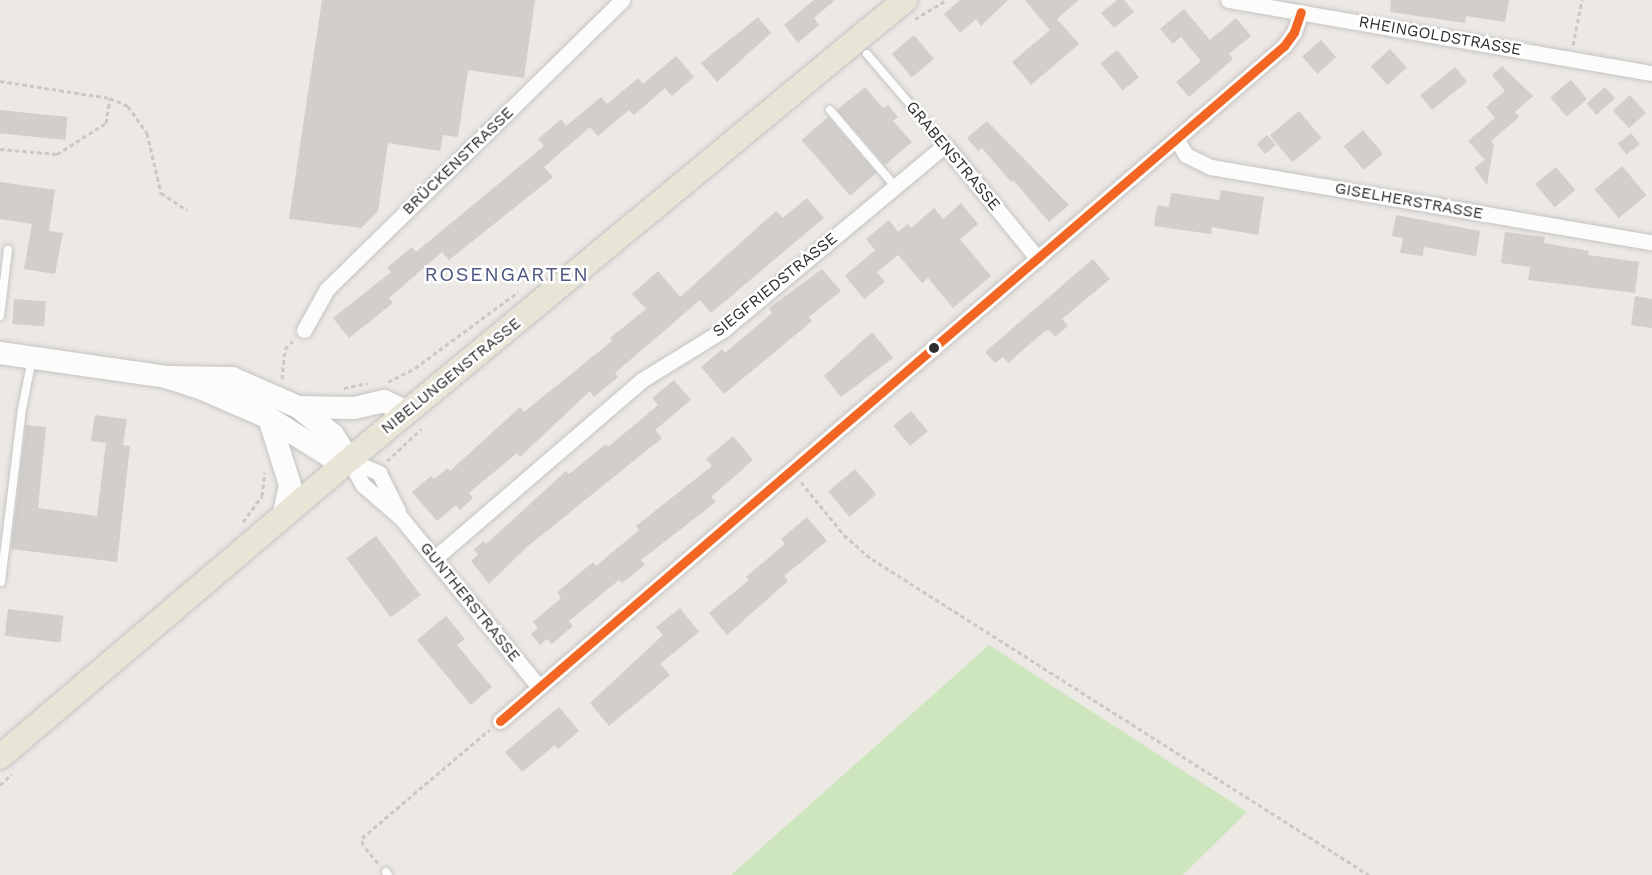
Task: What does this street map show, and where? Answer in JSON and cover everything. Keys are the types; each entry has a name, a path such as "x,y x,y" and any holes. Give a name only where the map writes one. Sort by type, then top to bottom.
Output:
{"main road":[{"name":"NIBELUNGENSTRASSE","path":"0,757 349,460 905,0"},
{"path":"0,353 166,377 232,378 298,407 333,435 349,460"},
{"path":"166,377 203,389 269,418 331,457 349,460"},
{"path":"298,407 354,408 384,401 407,412"},
{"path":"269,418 290,485 283,517"}],"street":[{"name":"BRÜCKENSTRASSE","path":"304,330 327,289 622,0"},
{"name":"RHEINGOLDSTRASSE","path":"1228,0 1652,73"},
{"path":"500,721 538,686 793,472 1284,46 1294,32 1301,12"},
{"name":"GISELHERSTRASSE","path":"1177,140 1186,154 1211,167 1652,242"},
{"name":"SIEGFRIEDSTRASSE","path":"435,558 642,380 723,330 945,145"},
{"name":"GRABENSTRASSE","path":"945,145 1038,259"},
{"name":"GUNTHERSTRASSE","path":"349,460 363,485 402,519 538,686"}],"lane":[{"name":"GRABENSTRASSE","path":"867,54 945,145"},
{"path":"830,110 895,186"},
{"path":"0,316 8,249"},
{"path":"1,582 22,409 33,357"}],"path":[{"path":"1570,58 1582,0"},
{"path":"0,81 110,98 128,106 147,133 161,193 188,210"},
{"path":"0,149 57,154 106,123 110,98"},
{"path":"281,391 285,349 304,330"},
{"path":"793,472 844,535 872,559 1369,875"},
{"path":"387,874 363,845 362,838 500,721"}],"green space":[{"path":"989,645 1247,812 1183,875 731,875"}],"building":[{"path":"322,0 535,0 524,78 468,70 458,137 443,135 440,151 388,143 378,211 361,228 289,219"},
{"path":"814,0 835,0 814,18 819,25 798,43 784,25"},
{"path":"960,0 1008,0 981,26 976,19 960,33 944,14"},
{"path":"1025,0 1079,0 1057,19 1079,44 1031,85 1012,62 1050,30"},
{"path":"1117,0 1124,0 1134,12 1114,28 1101,13"},
{"path":"1391,0 1509,0 1505,22 1466,16 1465,23 1390,12"},
{"path":"1184,9 1210,40 1236,18 1251,36 1229,54 1233,59 1189,97 1176,82 1201,61 1181,37 1173,44 1160,29"},
{"path":"758,17 771,33 717,82 701,63"},
{"path":"914,35 934,59 912,77 892,54"},
{"path":"1321,40 1336,57 1317,74 1302,56"},
{"path":"1390,49 1407,68 1387,85 1371,66"},
{"path":"1117,50 1139,77 1123,90 1101,63"},
{"path":"676,56 694,77 672,96 665,88 634,115 629,110 598,136 590,127 544,167 553,177 449,260 442,252 389,298 393,303 349,338 333,318 391,272 387,268 412,247 416,252 544,146 538,139 561,119 566,126 601,97 607,104 638,78 643,84"},
{"path":"1502,66 1533,96 1515,112 1519,117 1491,141 1494,145 1487,185 1474,168 1485,160 1468,141 1495,118 1486,107 1505,91 1492,75"},
{"path":"1455,67 1467,82 1432,110 1420,95"},
{"path":"1571,80 1587,99 1566,117 1550,97"},
{"path":"865,87 883,108 888,105 898,117 893,121 912,142 885,165 837,110"},
{"path":"1605,87 1615,98 1596,115 1586,104"},
{"path":"1630,95 1646,113 1629,128 1613,110"},
{"path":"0,110 68,117 65,140 0,133"},
{"path":"1299,111 1321,138 1292,162 1270,135"},
{"path":"828,117 877,173 850,196 802,140"},
{"path":"987,121 1069,205 1049,222 982,148 978,151 967,138"},
{"path":"1363,130 1383,154 1364,170 1344,146"},
{"path":"1631,133 1640,144 1627,155 1618,144"},
{"path":"1267,135 1276,145 1265,154 1257,144"},
{"path":"1622,166 1646,195 1619,218 1594,189"},
{"path":"1556,167 1575,190 1555,207 1535,184"},
{"path":"0,182 55,190 49,231 63,233 55,274 24,269 32,224 0,219"},
{"path":"1221,190 1264,197 1258,235 1212,227 1211,234 1154,226 1157,205 1169,207 1171,193 1219,200"},
{"path":"807,198 824,218 711,313 700,300 615,373 618,377 594,397 590,391 520,457 517,453 469,493 473,498 460,510 456,505 437,521 412,492 431,476 434,479 448,468 450,471 520,407 524,412 612,341 610,338 646,309 632,294 658,271 680,297 776,211 783,218"},
{"path":"961,203 978,224 960,239 991,276 953,308 928,278 922,283 898,255 877,272 885,282 864,299 845,276 875,250 866,239 889,220 898,232 908,224 911,228 934,208 943,219"},
{"path":"1396,215 1480,231 1476,256 1424,247 1423,256 1400,253 1403,238 1392,236"},
{"path":"1505,232 1545,237 1544,243 1589,251 1588,255 1639,262 1635,293 1528,280 1530,267 1501,263"},
{"path":"1093,259 1110,279 1062,319 1068,326 1055,337 1049,330 1045,331 1008,363 1003,357 995,363 985,352"},
{"path":"822,269 841,291 809,317 812,321 724,394 701,367 722,349 725,353 772,313 769,308"},
{"path":"1635,296 1652,299 1652,328 1631,325"},
{"path":"14,299 46,301 44,326 12,324"},
{"path":"872,332 893,358 841,397 824,376"},
{"path":"674,380 691,400 655,430 662,438 527,547 489,584 471,561 478,555 474,549 484,541 486,544 566,471 569,474 606,444 608,447 658,405 652,398"},
{"path":"911,411 928,431 910,446 893,426"},
{"path":"95,415 127,419 123,445 130,446 117,562 11,549 26,425 46,427 38,508 97,516 106,443 91,441"},
{"path":"733,436 753,460 711,497 716,502 641,560 645,565 622,583 619,580 569,621 573,626 552,644 547,639 540,645 531,634 538,628 533,622 561,598 557,592 593,562 596,566 639,530 636,526 712,466 706,459"},
{"path":"855,469 876,494 849,517 828,491"},
{"path":"807,517 827,541 784,576 788,581 727,635 709,613 749,580 746,577 785,544 781,539"},
{"path":"376,536 421,595 391,617 346,558"},
{"path":"680,608 699,632 660,664 670,675 609,726 590,703 663,635 656,627"},
{"path":"8,609 64,616 60,643 5,636"},
{"path":"446,616 465,639 457,645 492,687 471,705 417,640"},
{"path":"559,707 579,731 558,749 555,745 522,772 505,752"}],"transit line":[{"path":"500,721 1284,46 1294,32 1301,12"}],"district":[{"name":"ROSENGARTEN","path":"507,274"}]}
